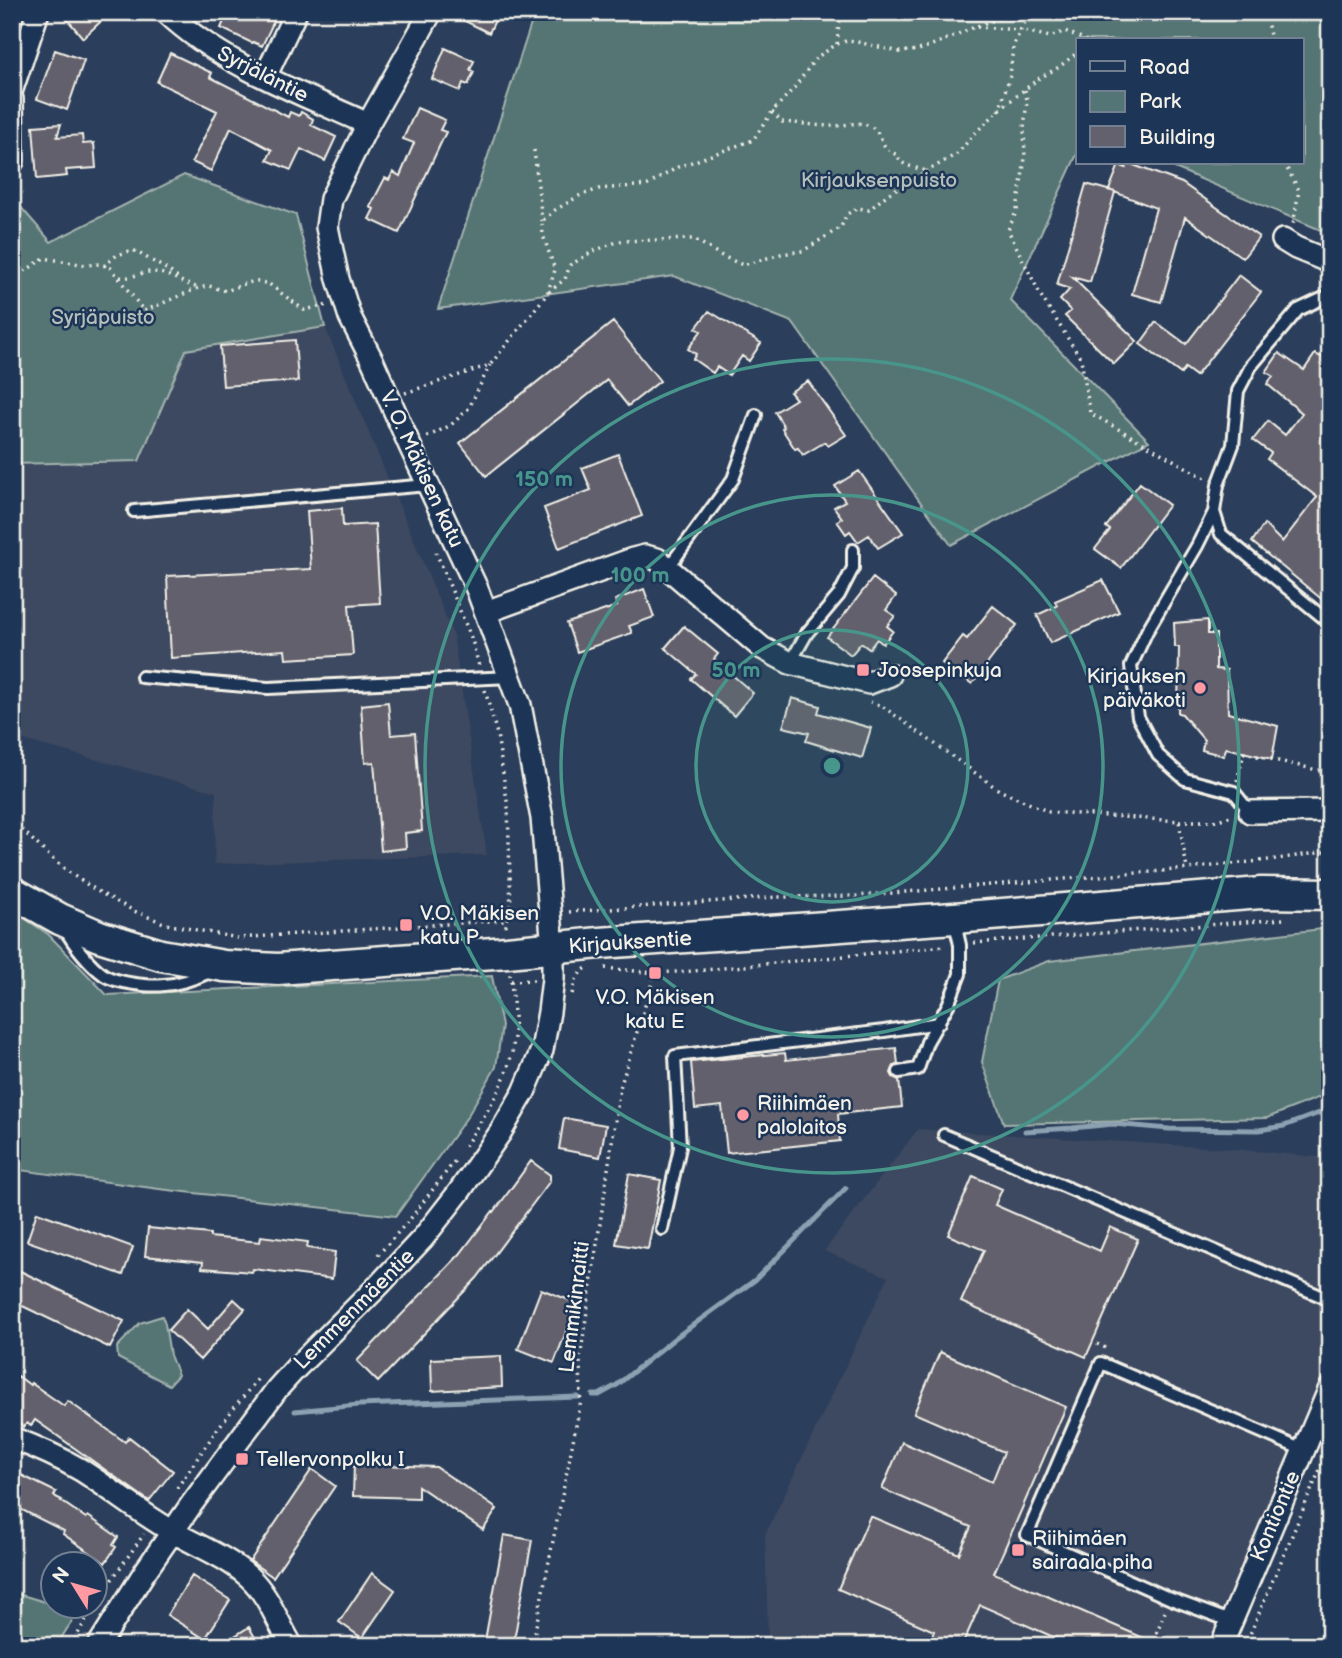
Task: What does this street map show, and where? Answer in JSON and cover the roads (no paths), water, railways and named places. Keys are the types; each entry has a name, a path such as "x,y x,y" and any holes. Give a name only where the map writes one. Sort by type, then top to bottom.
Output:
{"street":[{"path":"12,89 38,12"},
{"name":"Syrjäläntie","path":"166,12 208,45 265,78 368,124"},
{"path":"265,78 296,12"},
{"name":"V. O. Mäkisen katu","path":"431,12 368,124 331,199 327,227 350,317 477,589 520,705 542,818 553,948"},
{"path":"12,99 13,161"},
{"path":"1289,244 1330,262"},
{"path":"486,612 645,556 657,559 762,648 790,663 869,683 890,676"},
{"path":"1250,813 1330,811"},
{"name":"Kirjauksentie","path":"1261,893 1312,876 1330,873"},
{"name":"Kirjauksentie","path":"12,892 60,919 99,936 161,955 224,966 278,969 600,943 957,931 1261,893 1330,894"},
{"name":"Lemmenmäentie","path":"97,1646 144,1573 163,1526 218,1466 295,1369 423,1238 500,1133 524,1092 542,1051 550,1012 553,948"},
{"name":"Kontiontie","path":"1221,1646 1330,1388"},
{"path":"12,1438 39,1448 79,1469 163,1526 208,1549 251,1578 292,1646"}],"lane":[{"path":"1250,813 1234,792 1185,779 1158,755 1138,717 1131,666 1147,631 1197,547 1214,512 1218,485 1233,445 1238,391 1251,366 1298,310 1330,295"},
{"path":"668,568 733,480 756,415"},
{"path":"134,510 428,485"},
{"path":"1214,512 1221,534 1330,622"},
{"path":"790,663 807,633 839,595 853,568 853,550"},
{"path":"142,677 268,688 511,677"},
{"path":"899,1072 918,1069 928,1042 948,1005 960,974 957,931"},
{"path":"662,1229 680,1147 675,1056 939,1023"},
{"path":"944,1135 1330,1300"},
{"path":"1230,1621 1171,1599 1027,1535 1101,1363 1303,1450"}],"waterway":[{"path":"1025,1131 1113,1124 1169,1129 1259,1130 1284,1126 1330,1109"},
{"path":"593,1395 599,1395 617,1385 675,1338 755,1280 846,1188"},
{"path":"295,1411 359,1405 578,1397"}],"place":[{"name":"Joosepinkuja","path":"863,670"},
{"name":"Kirjauksen päiväkoti","path":"1200,688"},
{"name":"V.O. Mäkisen katu P","path":"406,925"},
{"name":"V.O. Mäkisen katu E","path":"655,973"},
{"name":"Riihimäen palolaitos","path":"743,1115"},
{"name":"Tellervonpolku I","path":"242,1459"},
{"name":"Riihimäen sairaala piha","path":"1018,1550"}],"park label":[{"name":"Kirjauksenpuisto","path":"879,180"},
{"name":"Syrjäpuisto","path":"103,317"}]}
